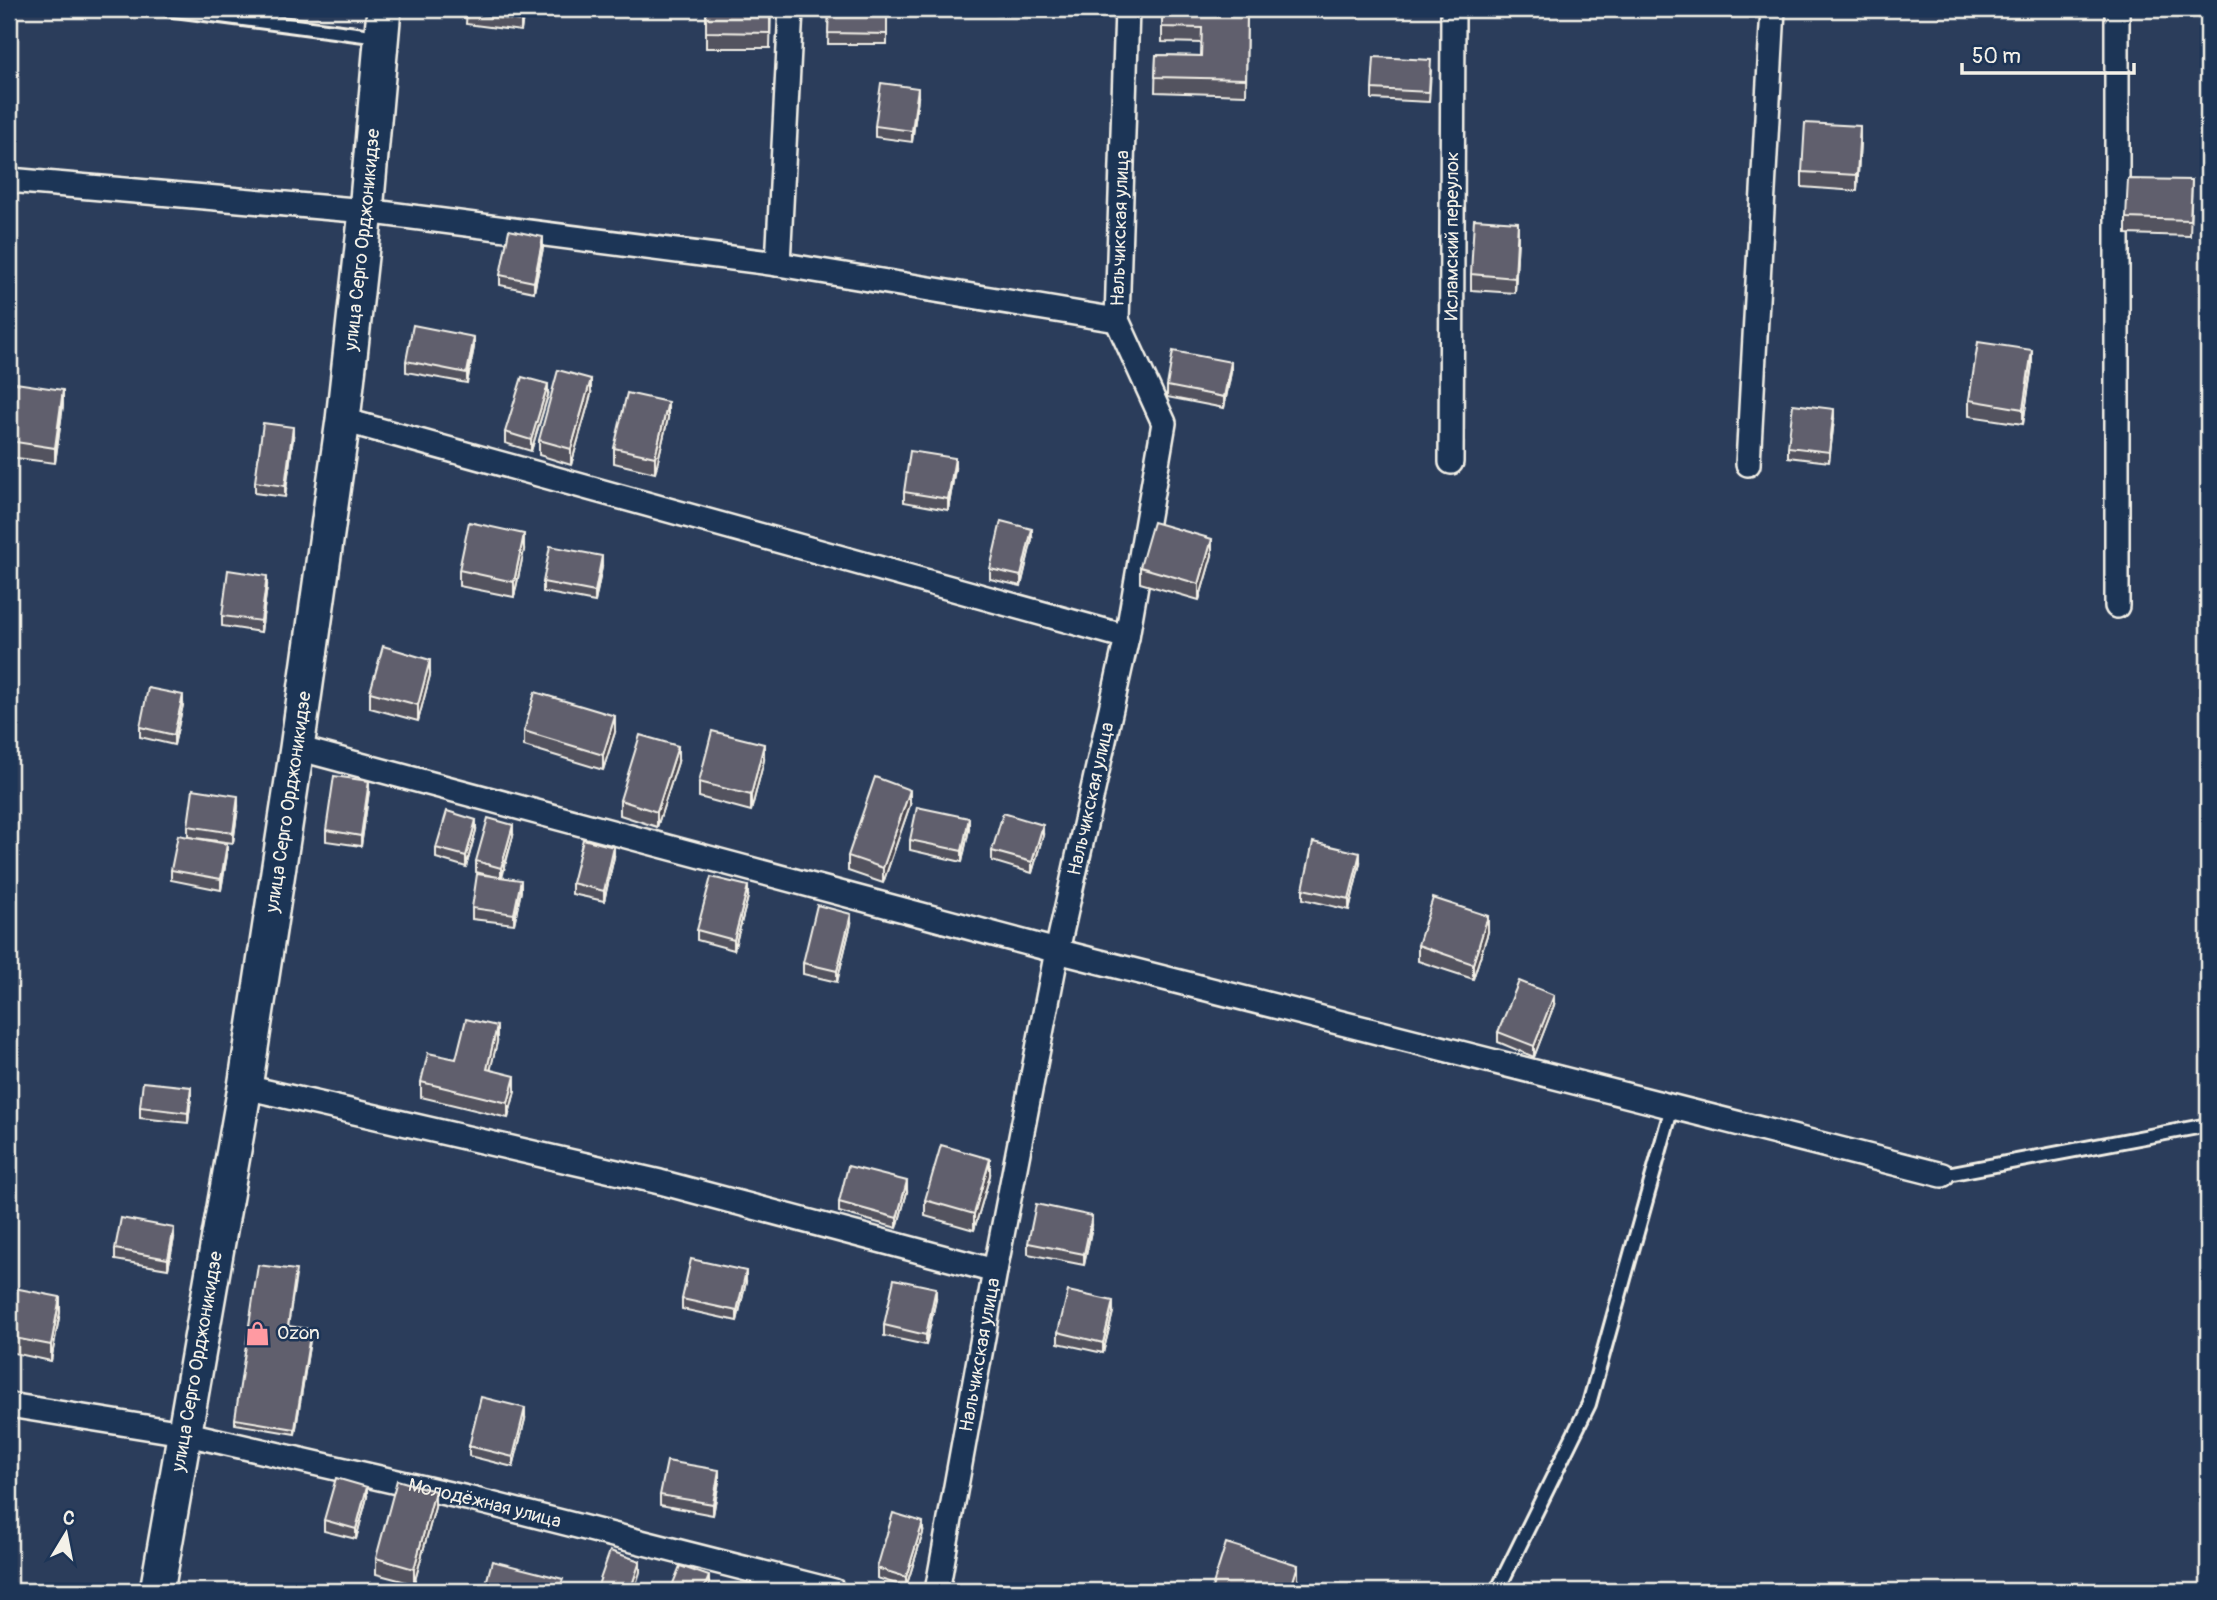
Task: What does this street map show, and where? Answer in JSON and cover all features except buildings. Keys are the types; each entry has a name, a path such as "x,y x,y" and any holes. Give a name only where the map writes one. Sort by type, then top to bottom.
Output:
{"street":[{"path":"778,264 791,9"},
{"name":"Нальчикская улица","path":"937,1591 1057,951 1127,637 1164,423 1117,320 1127,9"},
{"name":"Исламский переулок","path":"1451,462 1453,9"},
{"path":"1748,464 1773,9"},
{"path":"2117,9 2117,606"},
{"name":"улица Серго Орджоникидзе","path":"157,1591 245,1087 297,748 343,420 383,23"},
{"path":"9,180 366,211 778,264 1117,320"},
{"path":"343,420 1127,637"},
{"path":"297,748 1057,951 1942,1175"},
{"path":"245,1087 660,1182 995,1271"},
{"name":"Молодёжная улица","path":"9,1405 183,1433 467,1498 834,1591"}],"lane":[{"path":"167,9 383,23"},
{"path":"1497,1591 1588,1404 1672,1107"},
{"path":"1942,1175 2208,1125"}],"place":[{"name":"Ozon","path":"257,1333"}]}
